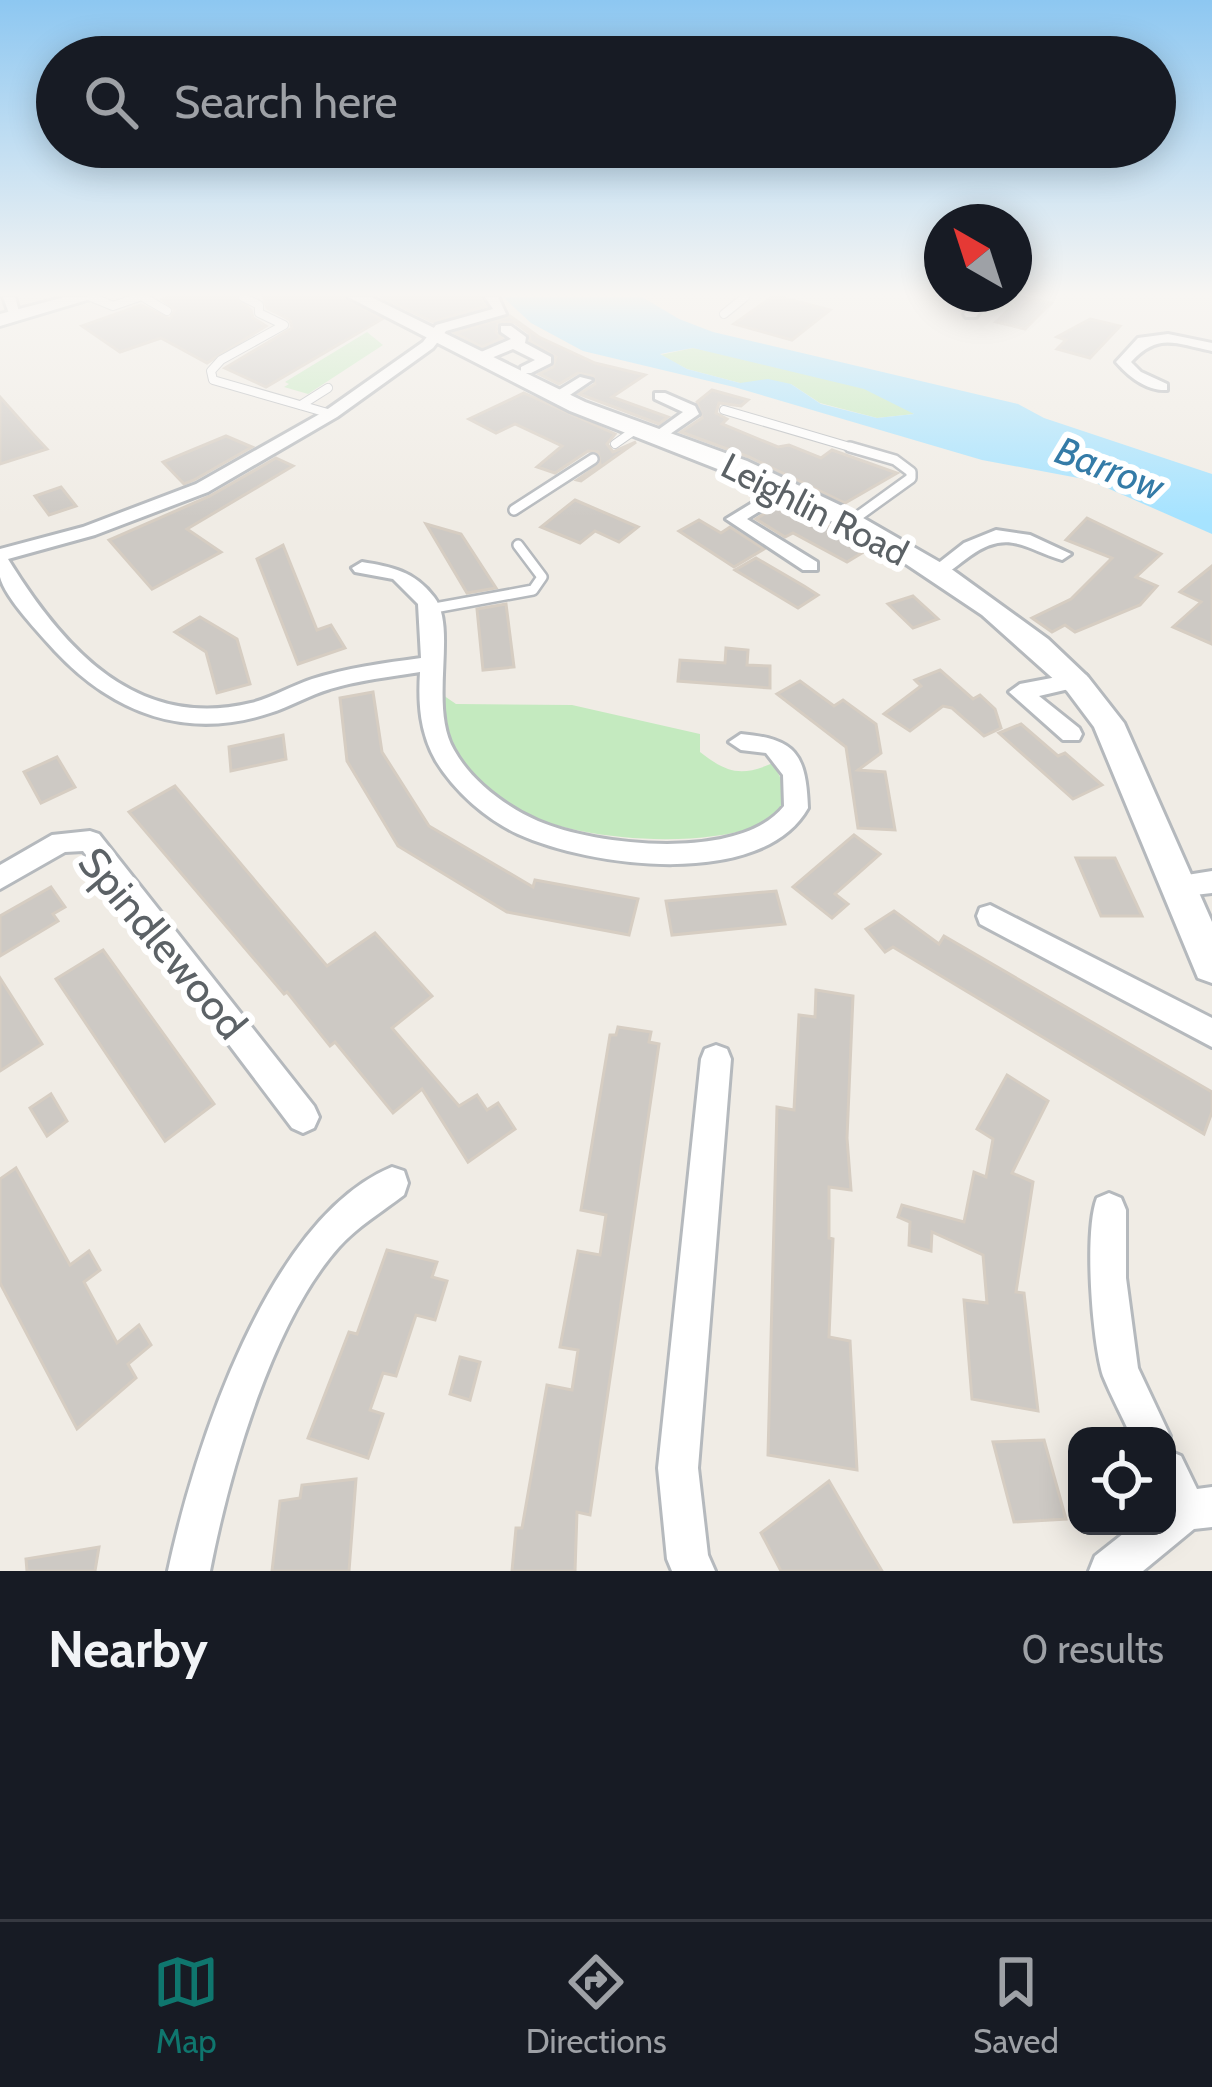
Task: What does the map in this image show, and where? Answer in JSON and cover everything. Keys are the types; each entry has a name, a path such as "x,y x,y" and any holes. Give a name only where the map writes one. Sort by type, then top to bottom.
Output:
{"street":[{"path":"389,370 331,414 202,488 140,514 0,558 14,589 73,658 112,687 174,716 210,717 256,710 320,685 430,664"},
{"name":"Leighlin Road","path":"504,370 636,437 735,464 785,488 937,572 1035,641 1078,680 1108,723 1162,850 1195,884 1212,966"},
{"path":"1131,370 1162,387"},
{"path":"559,396 585,380"},
{"path":"636,437 691,414 690,409 660,396"},
{"path":"785,488 736,519 810,566"},
{"path":"937,572 987,535 1004,532 1062,554"},
{"path":"362,568 398,574 412,584 429,609 430,712 446,758 501,813 531,829 612,850 667,851 717,848 775,832 796,808 795,773 772,745 741,742"},
{"path":"1071,734 1020,692 1078,680"},
{"name":"Spindlewood","path":"0,878 61,842 90,841 304,1117"},
{"path":"990,916 1212,1034"},
{"path":"694,1571 688,1559 678,1468 716,1059"},
{"path":"188,1571 195,1534 264,1338 324,1238 392,1183"},
{"path":"1109,1210 1108,1278 1120,1371 1147,1427"},
{"path":"1110,1571 1183,1517"}],"lane":[{"path":"213,370 213,380 331,414"},
{"path":"301,405 328,388"},
{"path":"724,410 895,460 911,472 911,478 850,523"},
{"path":"514,510 593,459"},
{"path":"429,609 533,590 542,577 518,545"}],"green space":[{"path":"304,370 344,370 308,394 284,387 289,384 285,382"},
{"path":"692,370 803,370 867,389 914,414 877,418 820,403 791,384 740,383"},
{"path":"437,691 456,704 572,705 700,734 700,752 718,765 743,771 773,763 784,785 783,804 755,827 694,838 619,837 547,823 517,811 471,773 449,735"}],"water":[{"name":"Barrow","path":"664,370 692,370 740,383 768,379 791,384 821,404 877,418 914,414 864,389 786,370 875,370 1018,404 1044,418 1212,474 1212,534 1089,480 982,460"}],"building":[{"path":"230,370 294,370 266,387"},
{"path":"625,370 645,375 612,397 668,417 659,424 579,394 595,384 593,376 578,373 559,384 539,374"},
{"path":"712,390 748,400 741,406 719,403 716,413 727,419 722,424 778,447 789,445 821,458 832,450 897,473 845,503 749,457 681,432 702,418 697,402"},
{"path":"524,393 615,434 607,444 613,452 636,442 581,481 577,480 600,464 598,452 588,451 555,473 537,467 562,446 515,424 496,433 469,419"},
{"path":"0,397 32,433 47,449 0,464"},
{"path":"226,436 252,447 194,480 184,484 163,462"},
{"path":"276,458 293,466 187,529 221,552 152,589 109,540 210,496"},
{"path":"61,487 76,506 49,515 35,496"},
{"path":"575,500 638,527 619,542 595,531 580,543 541,527"},
{"path":"784,501 870,548 847,562 793,533 785,537 756,519"},
{"path":"1087,518 1161,554 1136,577 1157,586 1140,605 1075,632 1065,625 1052,632 1032,618 1071,599 1112,558 1066,540"},
{"path":"699,520 721,533 730,527 764,549 734,567 679,531"},
{"path":"426,524 461,534 496,588 467,593"},
{"path":"283,545 317,630 331,625 345,648 298,664 257,559"},
{"path":"756,558 818,595 798,608 735,570"},
{"path":"1212,566 1212,644 1173,627 1201,602 1180,592"},
{"path":"913,596 938,619 913,628 888,604"},
{"path":"506,604 514,667 483,670 477,609"},
{"path":"200,617 237,639 250,684 217,693 206,652 175,632"},
{"path":"726,648 748,650 747,665 770,666 770,688 678,681 680,660 725,663"},
{"path":"940,670 973,699 980,695 995,709 1001,728 984,736 952,708 943,706 910,731 884,714 921,686 915,680"},
{"path":"800,681 834,706 843,700 876,724 881,753 858,770 885,772 895,830 858,828 846,747 777,694"},
{"path":"373,692 382,752 429,826 533,887 535,880 638,899 629,935 507,912 398,846 347,761 340,698"},
{"path":"1021,724 1102,785 1073,799 999,733"},
{"path":"283,735 286,759 231,771 229,747"},
{"path":"57,757 75,787 41,803 24,772"},
{"path":"175,786 327,966 375,933 432,996 392,1028 459,1106 477,1095 487,1110 498,1103 515,1129 468,1162 422,1089 393,1113 129,812"},
{"path":"854,835 880,854 835,894 848,904 832,918 793,887"},
{"path":"1076,858 1115,858 1142,916 1101,916"},
{"path":"51,887 65,907 53,914 58,921 0,956 0,916"},
{"path":"776,891 785,924 672,935 666,901"},
{"path":"894,911 939,944 944,936 1212,1092 1212,1112 1204,1134 893,947 885,952 866,929"},
{"path":"103,950 214,1104 165,1141 56,979"},
{"path":"0,978 42,1044 0,1071"},
{"path":"816,990 853,996 847,1138 851,1190 829,1187 829,1238 833,1239 829,1337 850,1341 857,1470 768,1455 777,1107 794,1110 799,1015 815,1017"},
{"path":"618,1027 651,1032 649,1042 659,1044 590,1515 577,1512 575,1571 512,1571 516,1528 522,1528 547,1385 572,1390 578,1350 560,1347 578,1251 600,1255 606,1215 581,1210 610,1035 616,1035"},
{"path":"1007,1075 1048,1101 1012,1173 1033,1182 1016,1292 1024,1293 1038,1411 972,1399 964,1300 987,1303 983,1255 932,1232 931,1251 909,1245 910,1222 898,1217 902,1205 964,1222 974,1172 986,1177 993,1139 977,1129"},
{"path":"51,1094 67,1121 47,1136 30,1108"},
{"path":"16,1168 70,1265 89,1251 100,1270 84,1282 117,1343 139,1325 151,1345 128,1364 136,1378 77,1429 0,1283 0,1179"},
{"path":"387,1250 437,1262 432,1277 447,1281 435,1320 416,1315 396,1376 383,1373 370,1410 383,1414 368,1458 308,1438 349,1332 357,1334"},
{"path":"460,1357 480,1362 470,1400 450,1394"},
{"path":"1044,1440 1066,1519 1014,1522 993,1442"},
{"path":"356,1479 349,1571 272,1571 280,1501 300,1498 302,1485"},
{"path":"829,1481 882,1571 781,1571 761,1533"},
{"path":"99,1547 95,1571 27,1571 26,1559"}]}
